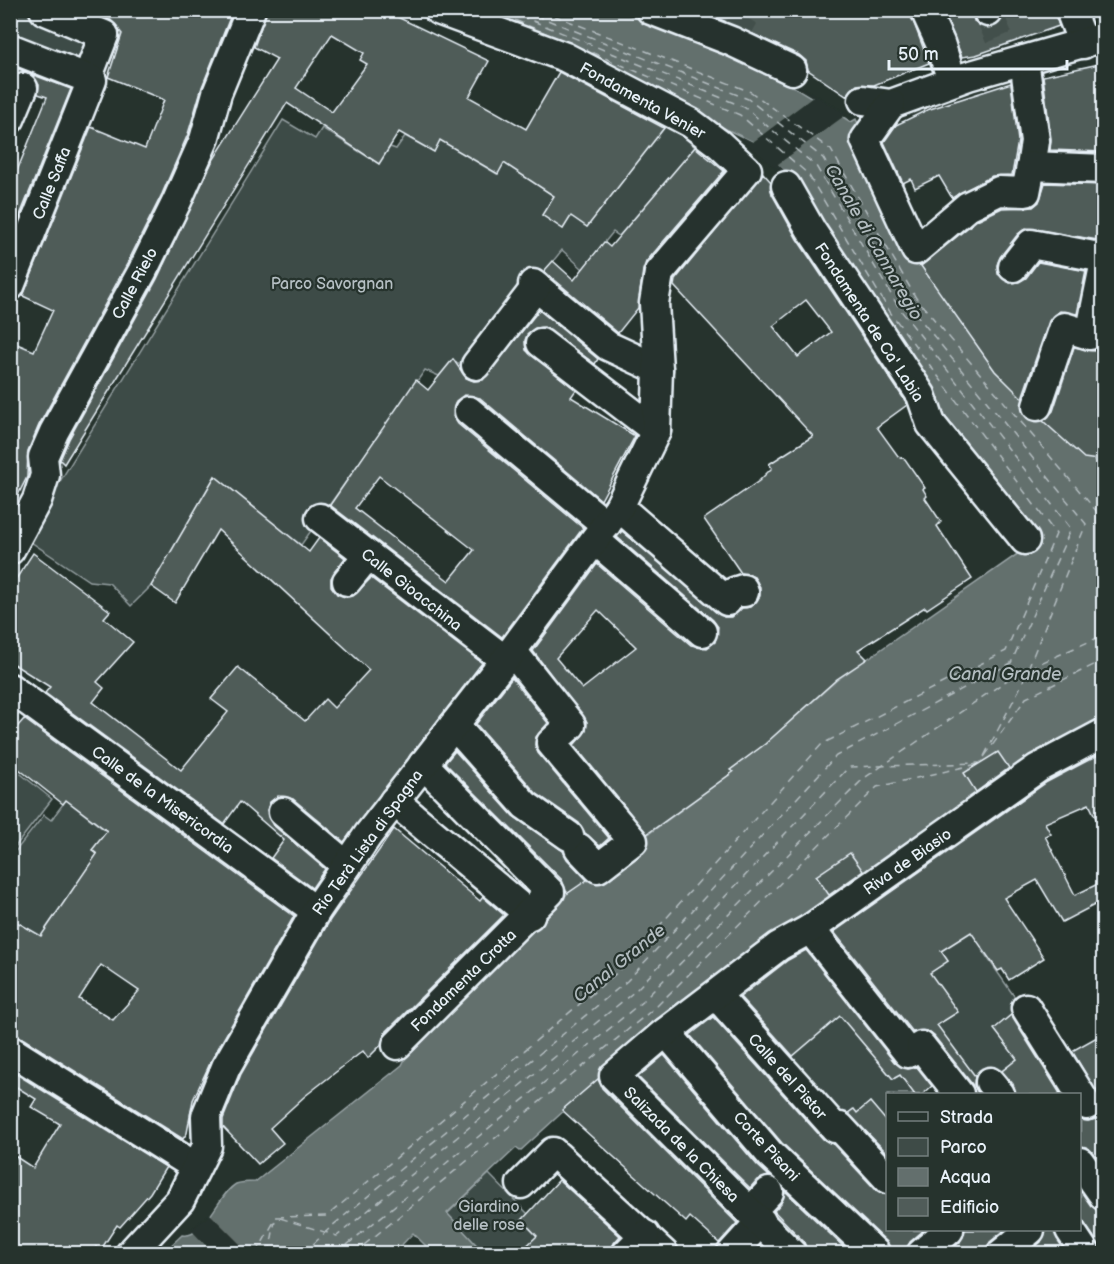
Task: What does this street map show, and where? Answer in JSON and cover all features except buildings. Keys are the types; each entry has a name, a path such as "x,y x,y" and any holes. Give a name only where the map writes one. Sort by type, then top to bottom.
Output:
{"street":[{"name":"Calle Saffa","path":"10,286 104,35 44,10"},
{"name":"Calle Rielo","path":"11,550 37,501 45,475 43,457 54,432 142,272 204,140 217,93 251,10"},
{"name":"Fondamenta Venier","path":"438,10 565,57 692,123 747,170 659,273 654,303 658,369"},
{"path":"651,10 731,41 792,70"},
{"path":"925,10 940,43 952,81"},
{"path":"1070,10 1093,41 1011,56 952,81 877,102 865,140 916,250 968,206 999,191 1026,192 1031,166 1104,169"},
{"path":"26,56 89,80"},
{"path":"1011,56 1035,141 1032,160"},
{"path":"10,119 23,88"},
{"name":"Fondamenta de Ca' Labia","path":"786,186 844,281 921,395 931,424 1025,540"},
{"path":"1013,267 1031,244 1104,258"},
{"path":"1038,406 1064,327 1090,335 1104,266"},
{"path":"476,365 535,286 608,346 658,369 656,431"},
{"path":"541,343 656,431"},
{"path":"469,411 608,522 669,550 731,600 697,643 608,522"},
{"name":"Rio Terà Lista di Spagna","path":"130,1254 187,1207 196,1167 207,1146 206,1116 226,1067 316,911 394,801 508,656 608,522 656,431"},
{"name":"Calle Gioacchina","path":"320,518 368,555 439,625 508,656 571,724 551,743 633,841 598,868 574,842 525,805 454,725"},
{"path":"347,581 368,555"},
{"name":"Calle de la Misericordia","path":"10,688 316,911"},
{"name":"Riva de Biasio","path":"614,1076 666,1032 779,946 810,929 1038,768 1104,733"},
{"name":"Fondamenta Crotta","path":"397,1045 530,915 550,892 423,764"},
{"path":"394,801 530,915"},
{"path":"283,812 347,866"},
{"path":"810,929 908,1053 917,1048 957,1093"},
{"name":"Calle del Pistor","path":"716,995 835,1128 840,1127 886,1177"},
{"path":"1026,1008 1090,1102"},
{"name":"Corte Pisani","path":"666,1032 770,1154 876,1254"},
{"path":"10,1050 196,1167"},
{"name":"Salizada de la Chiesa","path":"614,1076 760,1208 788,1252"},
{"path":"521,1184 554,1152 649,1249"},
{"path":"1081,1163 1104,1196"},
{"path":"731,1254 760,1208"},
{"path":"1000,1254 1029,1231"},
{"path":"1071,1231 1086,1254"}],"green space":[{"path":"10,11 28,11 98,37 84,72 11,44"},
{"name":"Parco Savorgnan","path":"283,120 315,139 322,128 379,164 390,147 396,149 405,136 434,152 440,140 497,174 504,163 554,196 542,215 563,229 571,216 587,227 668,123 695,147 619,236 613,232 583,269 562,250 465,370 453,359 439,376 425,370 301,545 215,476 151,586 131,606 109,583 89,581 25,538"},
{"path":"11,766 52,799 11,852"},
{"path":"66,800 107,832 92,850 103,858 89,866 46,928 73,949 69,956 29,929 13,954 10,952 10,858 44,815 51,820"},
{"path":"973,931 999,938 982,950 1021,1006 995,1029 1013,1053 1039,1032 1051,1053 1032,1067 1018,1059 982,1085 953,1048 941,1056 929,1040 941,1031 937,1025 957,1012 930,973 948,961 941,951"},
{"path":"840,1016 893,1079 900,1075 914,1093 886,1093 886,1122 870,1102 857,1113 853,1109 839,1122 785,1063"},
{"name":"Giardino delle rose","path":"489,1174 528,1214 522,1221 539,1238 521,1253 484,1253 447,1214"}],"water":[{"name":"Canal Grande","path":"456,11 620,11 785,81 851,122 856,119 915,257 995,371 1080,454 1103,461 1103,726 614,1065 520,1151 516,1148 447,1213 484,1253 433,1253 413,1233 394,1253 162,1254 182,1235 198,1230 229,1189 243,1182 255,1182 402,1065 405,1059 403,1053 475,988 568,893 733,772 730,770 765,744 837,680 1039,539 936,406 788,174 753,142 566,52"}],"pier":[{"path":"787,78 847,114 778,164 788,174 785,176 742,140 743,137 753,142 813,97 785,81"},
{"path":"210,1214 249,1253 213,1253 191,1230"}],"ferry route":[{"path":"276,1217 327,1216 619,971 822,744 1006,651 1056,534 890,312 808,174 740,115 491,10"},
{"path":"303,1254 332,1226 627,981 836,756 1011,663 1071,529 899,308 816,166 744,107 506,10"},
{"path":"522,10 748,99 823,158 907,303 1086,524 1021,686 981,762"},
{"path":"540,10 751,92 831,150 916,298 1104,520"},
{"path":"336,1254 643,1001 863,779 1016,674 1104,635"},
{"path":"984,757 1026,698 1104,660"},
{"path":"280,1218 337,1236 635,991 849,767 979,763"},
{"path":"353,1254 657,1006 877,787 977,764"},
{"path":"256,1254 276,1218"},
{"path":"269,1254 275,1221"}],"tunnel":[{"path":"731,41 749,10"},
{"path":"988,12 1002,45"}],"water label":[{"name":"Canale di Cannaregio","path":"874,242"}]}
